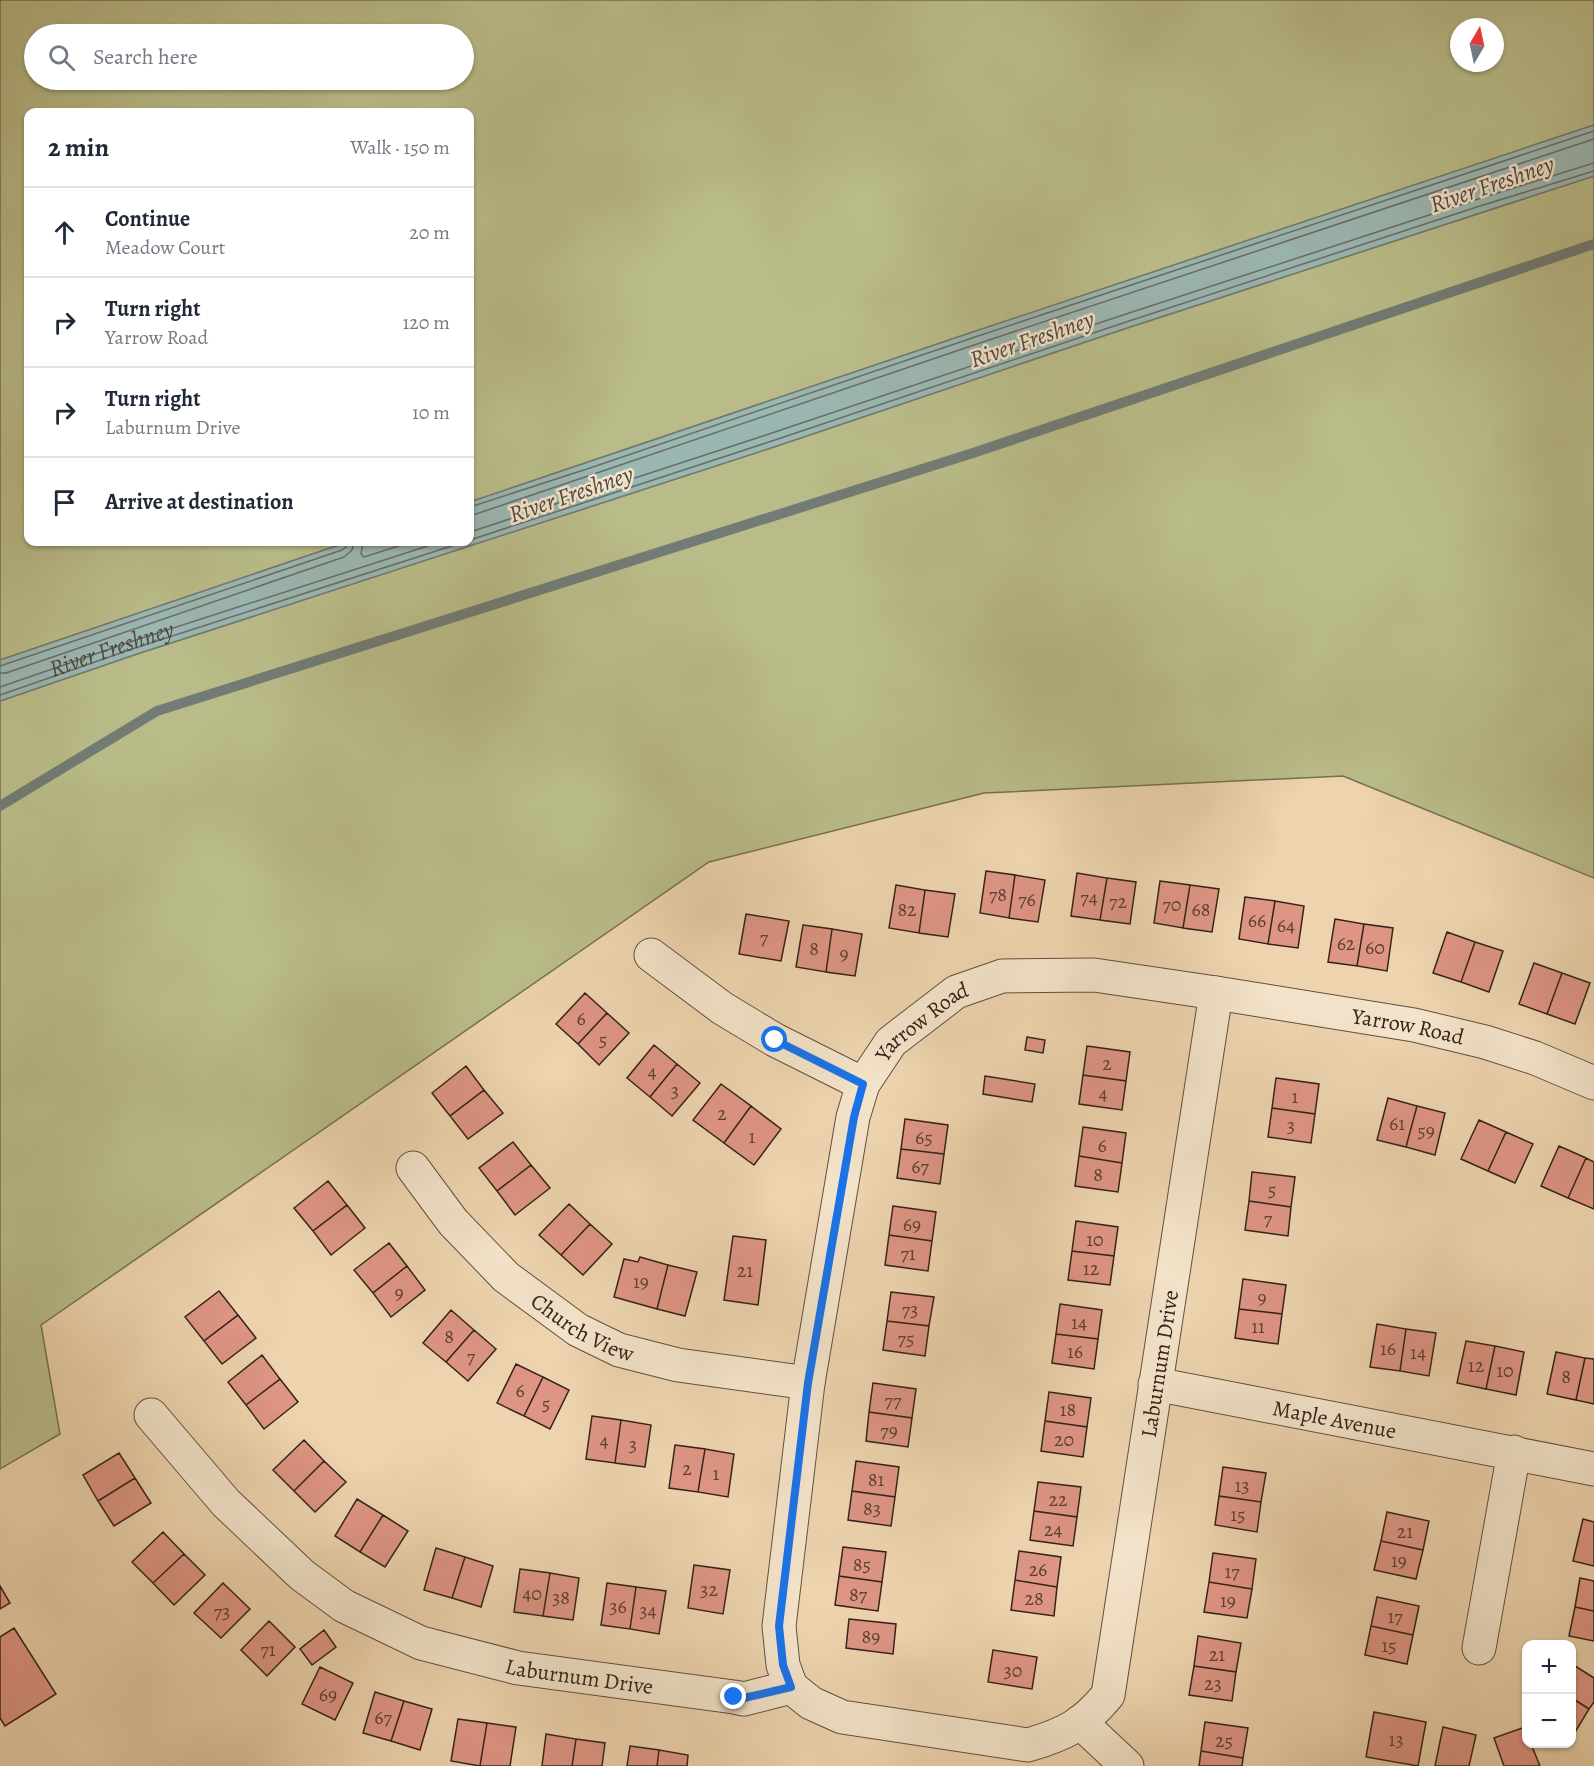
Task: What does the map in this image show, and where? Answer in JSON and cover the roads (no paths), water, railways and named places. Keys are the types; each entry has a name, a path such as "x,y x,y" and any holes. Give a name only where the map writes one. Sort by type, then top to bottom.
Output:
{"street":[{"path":"651,955 730,1013 775,1040 863,1084"},
{"name":"Yarrow Road","path":"791,1687 783,1665 779,1626 808,1383 854,1117 863,1084 891,1042 956,992 1002,976 1094,975 1424,1027 1536,1058 1594,1083"},
{"name":"Laburnum Drive","path":"151,1415 226,1503 302,1575 344,1606 421,1643 518,1668 734,1697 744,1698 791,1687 811,1703 842,1717 1028,1744 1052,1738 1093,1713 1108,1695 1216,993"},
{"name":"Church View","path":"413,1168 453,1222 506,1277 578,1330 619,1350 678,1365 808,1383"},
{"name":"Maple Avenue","path":"1155,1384 1594,1469"},
{"path":"1479,1647 1514,1452"},
{"path":"1080,1722 1127,1766"}],"water":[{"name":"River Freshney","path":"1594,125 1594,176 474,545 474,501"},
{"name":"River Freshney","path":"336,546 469,546 0,701 0,660"}],"waterway":[{"path":"0,806 157,711 973,453 1594,244"}]}
